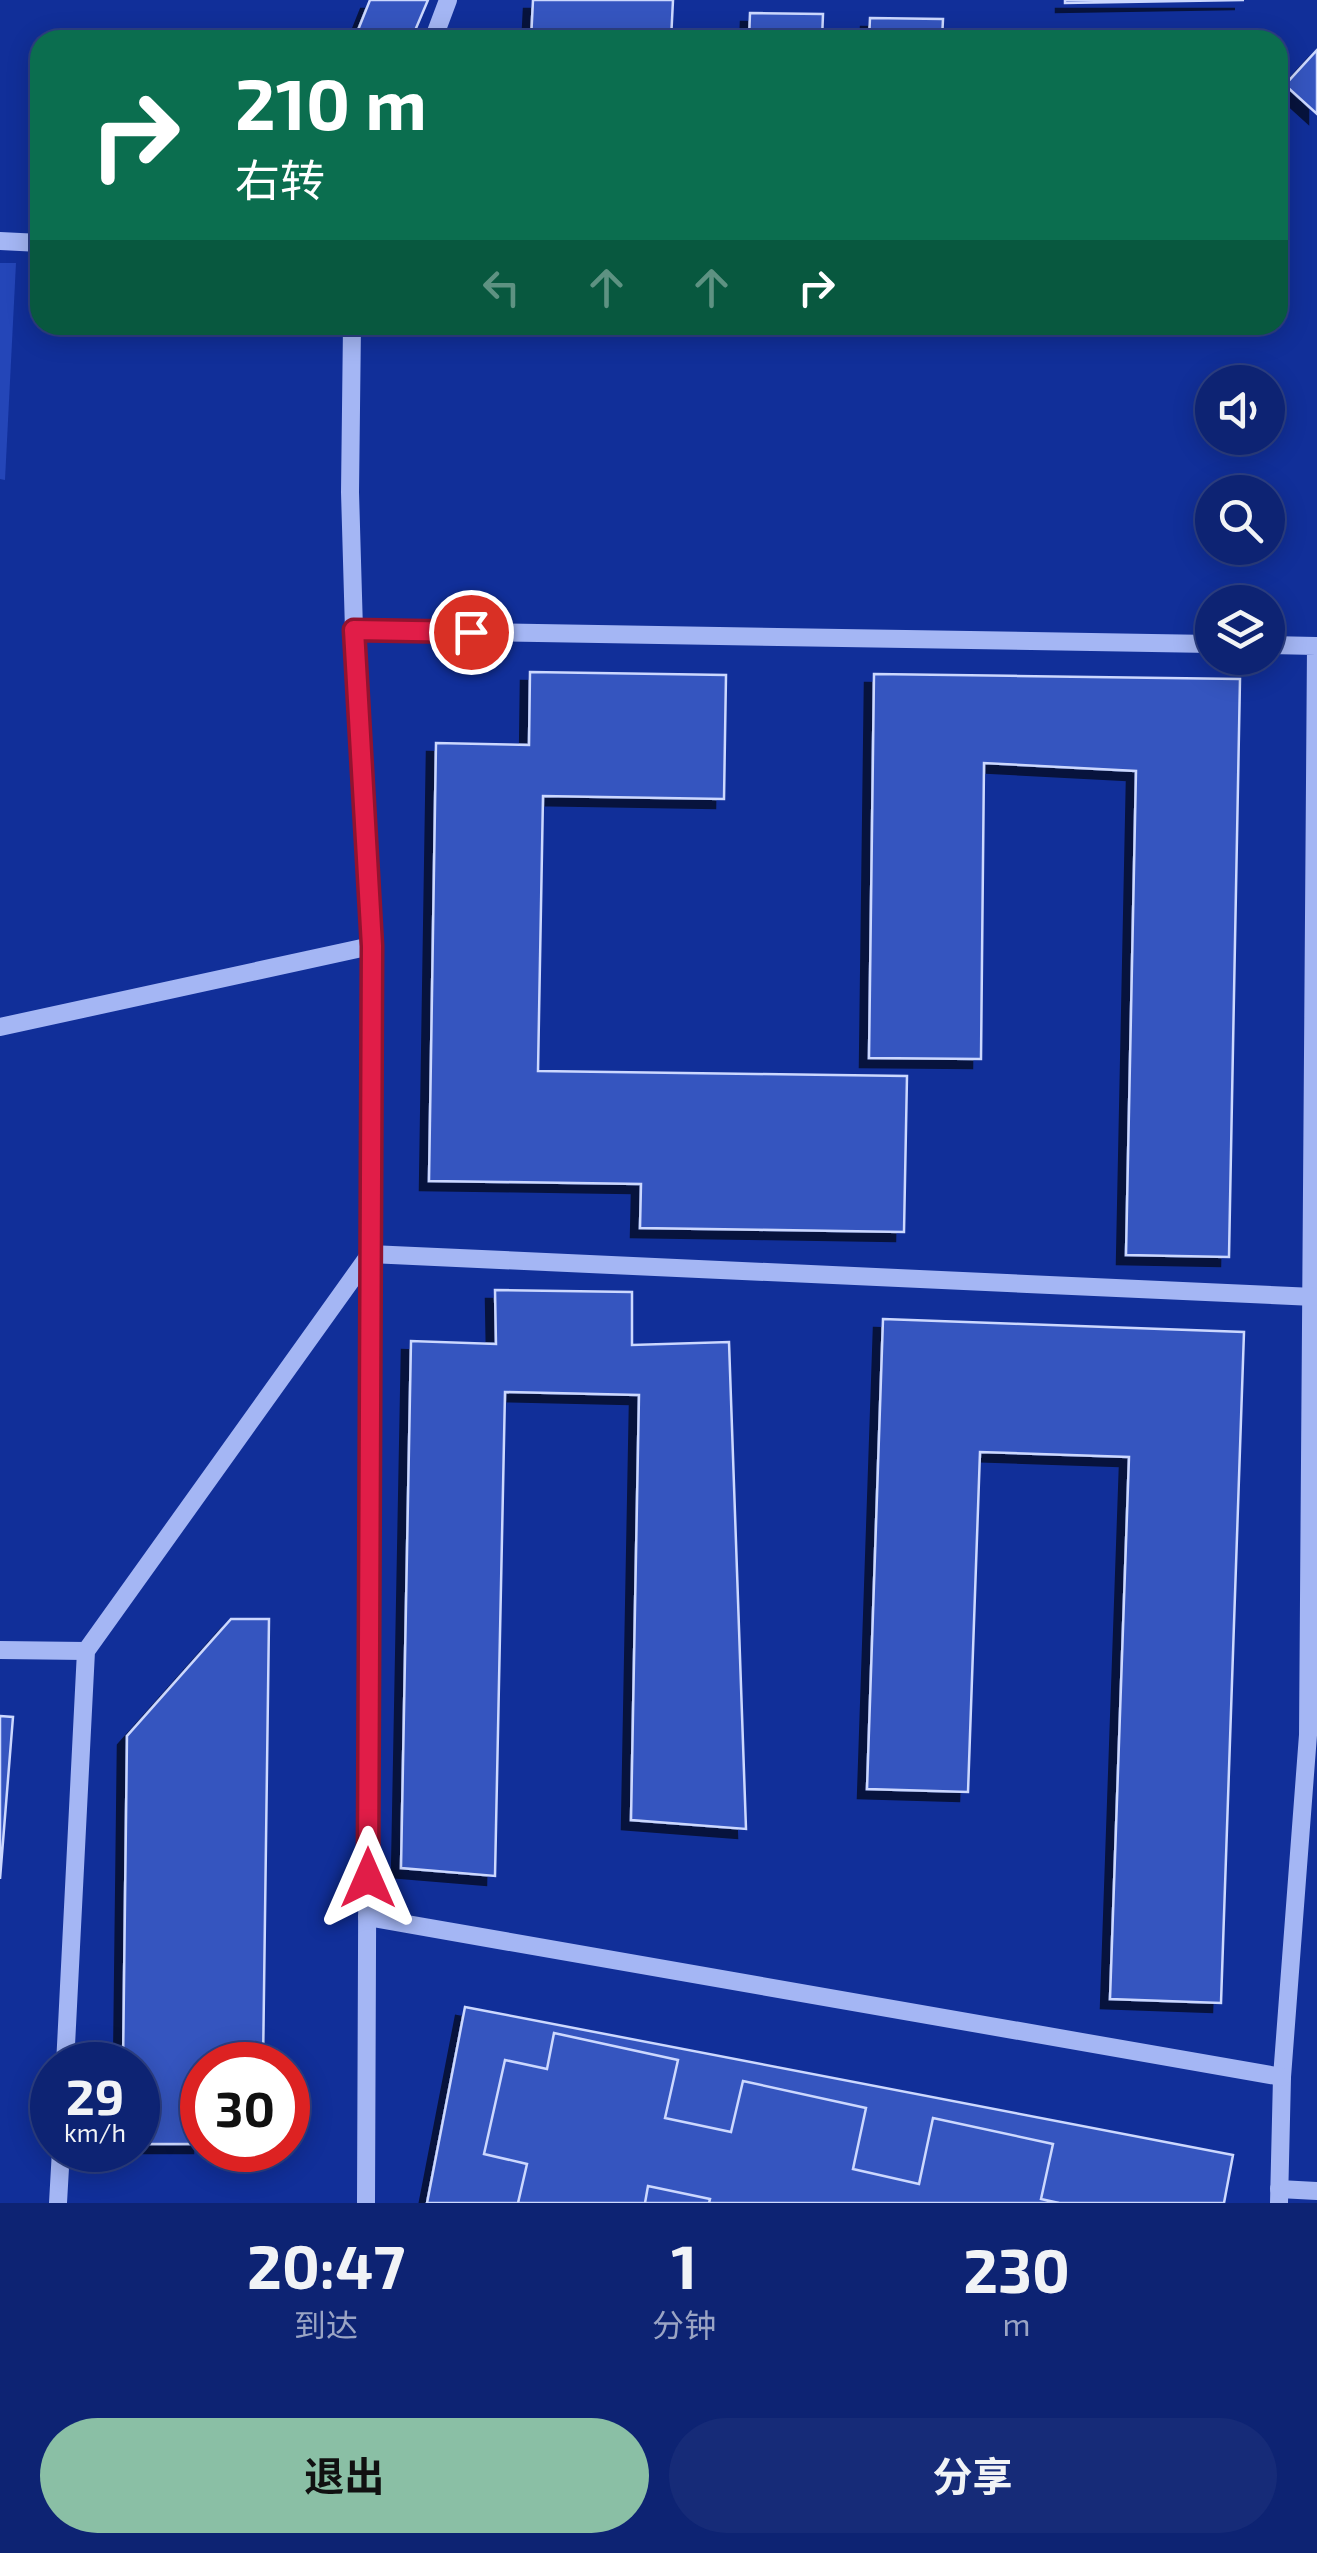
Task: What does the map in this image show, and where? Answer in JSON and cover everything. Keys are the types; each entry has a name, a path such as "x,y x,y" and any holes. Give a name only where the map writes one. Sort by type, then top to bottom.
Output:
{"street":[{"path":"437,30 448,0"},
{"path":"0,241 30,242"},
{"path":"352,335 350,492 354,630 372,946 366,2203"},
{"path":"354,630 1195,644"},
{"path":"1285,645 1316,646 1314,1296 1312,1732 1282,2076 1279,2196 1317,2191"},
{"path":"0,1027 372,946"},
{"path":"370,1254 1314,1296"},
{"path":"66,2042 86,1651 370,1254"},
{"path":"0,1650 86,1651"},
{"path":"367,1918 1282,2076"},
{"path":"58,2203 60,2172"}],"shaded area":[{"path":"0,263 16,263 5,480 0,479"}],"building":[{"path":"370,0 428,0 415,30 358,30"},
{"path":"533,0 673,0 672,30 532,30"},
{"path":"1065,0 1244,0 1065,3"},
{"path":"750,13 823,14 822,30 749,30"},
{"path":"870,18 943,19 942,30 869,30"},
{"path":"1317,50 1317,114 1288,88 1288,82"},
{"path":"530,672 726,675 724,799 543,796 538,1071 907,1076 904,1232 640,1228 641,1184 429,1181 436,743 529,745"},
{"path":"874,674 1240,679 1229,1257 1126,1255 1136,771 984,763 981,1059 869,1058"},
{"path":"495,1290 632,1292 632,1345 729,1342 746,1829 631,1820 639,1395 505,1392 495,1876 401,1868 411,1341 496,1344"},
{"path":"883,1319 1244,1332 1221,2003 1110,1999 1129,1457 980,1452 968,1792 867,1789"},
{"path":"231,1619 269,1619 263,2042 180,2042 180,2144 160,2144 160,2042 123,2042 127,1736"},
{"path":"0,1716 13,1717 0,1879"},
{"path":"465,2007 1233,2155 1224,2203 427,2203"},
{"path":"554,2033 678,2060 665,2118 731,2132 743,2081 866,2108 853,2169 919,2184 933,2118 1053,2144 1041,2199 1059,2203 709,2203 710,2199 648,2186 645,2203 518,2203 527,2164 484,2154 505,2060 547,2069"}],"route":[{"path":"368,1878 372,946 354,630 471,632"}]}
